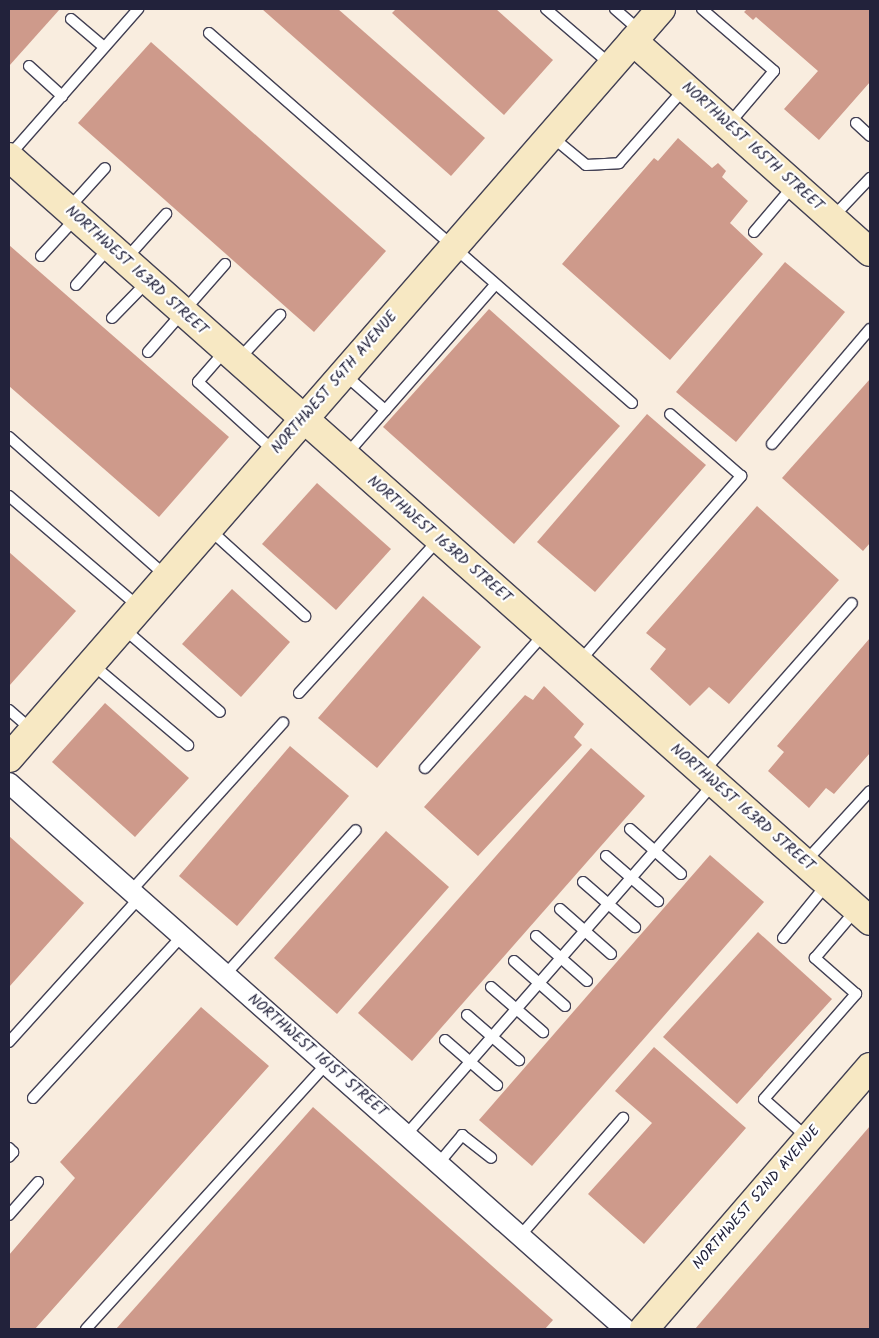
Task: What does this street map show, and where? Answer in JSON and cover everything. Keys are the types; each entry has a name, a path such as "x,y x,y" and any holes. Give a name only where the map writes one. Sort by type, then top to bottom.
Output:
{"street":[{"name":"NORTHWEST 54TH AVENUE","path":"9,758 661,9"},
{"name":"NORTHWEST 165TH STREET","path":"637,37 685,87 870,252"},
{"name":"NORTHWEST 163RD STREET","path":"13,164 182,311 864,915"},
{"name":"NORTHWEST 161ST STREET","path":"9,783 520,1236 640,1329"},
{"name":"NORTHWEST 52ND AVENUE","path":"640,1329 870,1067"}],"lane":[{"path":"13,164 62,96 138,9"},
{"path":"546,9 612,66"},
{"path":"615,9 637,37"},
{"path":"702,9 774,71 728,126"},
{"path":"71,19 104,47"},
{"path":"209,33 632,403"},
{"path":"29,66 62,96"},
{"path":"551,136 586,165 619,163 685,87"},
{"path":"856,123 870,136"},
{"path":"41,256 105,168"},
{"path":"832,218 870,178"},
{"path":"754,232 794,184"},
{"path":"76,285 166,214"},
{"path":"148,352 225,264"},
{"path":"112,318 148,281"},
{"path":"345,456 495,285"},
{"path":"275,452 198,382 232,356 280,314"},
{"path":"772,444 870,329"},
{"path":"344,373 385,410"},
{"path":"578,663 741,476 670,414"},
{"path":"9,437 166,577"},
{"path":"9,496 131,618 220,712"},
{"path":"208,529 305,616"},
{"path":"299,693 439,539"},
{"path":"406,1135 655,851 708,778 852,603"},
{"path":"425,768 545,633"},
{"path":"91,664 188,745"},
{"path":"9,710 32,731"},
{"path":"9,1042 283,723"},
{"path":"804,863 870,791"},
{"path":"630,829 681,874"},
{"path":"225,975 356,830"},
{"path":"606,856 658,901"},
{"path":"583,882 635,927"},
{"path":"783,938 828,884"},
{"path":"560,909 611,954"},
{"path":"808,1138 764,1099 856,994 815,958 864,915"},
{"path":"33,1098 182,936"},
{"path":"536,936 588,981"},
{"path":"514,961 566,1006"},
{"path":"491,988 542,1032"},
{"path":"468,1015 519,1060"},
{"path":"446,1040 497,1085"},
{"path":"86,1329 326,1064"},
{"path":"520,1236 623,1118"},
{"path":"438,1164 462,1135 491,1158"},
{"path":"9,1148 13,1152 9,1157"},
{"path":"9,1215 38,1182"}],"building":[{"path":"9,9 60,9 9,66"},
{"path":"262,9 338,9 485,138 451,176"},
{"path":"396,9 496,9 553,60 504,115 392,13"},
{"path":"747,9 870,9 870,82 819,140 784,109 818,71 756,17 753,20 744,12"},
{"path":"151,42 386,251 314,332 78,123"},
{"path":"678,138 712,168 718,163 726,171 722,177 748,201 730,223 763,254 670,360 562,264 654,158 658,161"},
{"path":"9,245 229,437 159,517 9,386"},
{"path":"785,262 845,312 736,442 676,392"},
{"path":"489,309 620,426 514,544 383,427"},
{"path":"870,379 870,543 863,551 782,478"},
{"path":"647,414 706,465 595,592 537,542"},
{"path":"317,483 391,549 336,610 262,544"},
{"path":"757,506 839,580 729,704 709,687 690,706 650,669 666,649 646,633"},
{"path":"9,552 76,611 9,686"},
{"path":"232,589 290,642 241,697 182,644"},
{"path":"423,596 481,647 377,768 318,718"},
{"path":"870,638 870,753 834,794 826,788 809,808 768,771 784,752 777,746"},
{"path":"544,686 584,724 574,737 582,745 478,856 424,807 525,695 533,700"},
{"path":"105,703 189,778 135,837 52,762"},
{"path":"290,746 349,796 237,926 179,876"},
{"path":"591,748 645,796 412,1061 358,1013"},
{"path":"386,831 449,887 337,1014 274,958"},
{"path":"9,836 84,903 9,987"},
{"path":"710,855 764,902 532,1166 479,1120"},
{"path":"758,932 832,999 737,1104 663,1037"},
{"path":"201,1007 269,1066 35,1329 9,1329 9,1255 75,1178 60,1162"},
{"path":"654,1047 746,1128 644,1244 588,1194 652,1123 615,1091"},
{"path":"313,1107 553,1320 545,1329 116,1329"},
{"path":"870,1126 870,1329 695,1329"}]}
